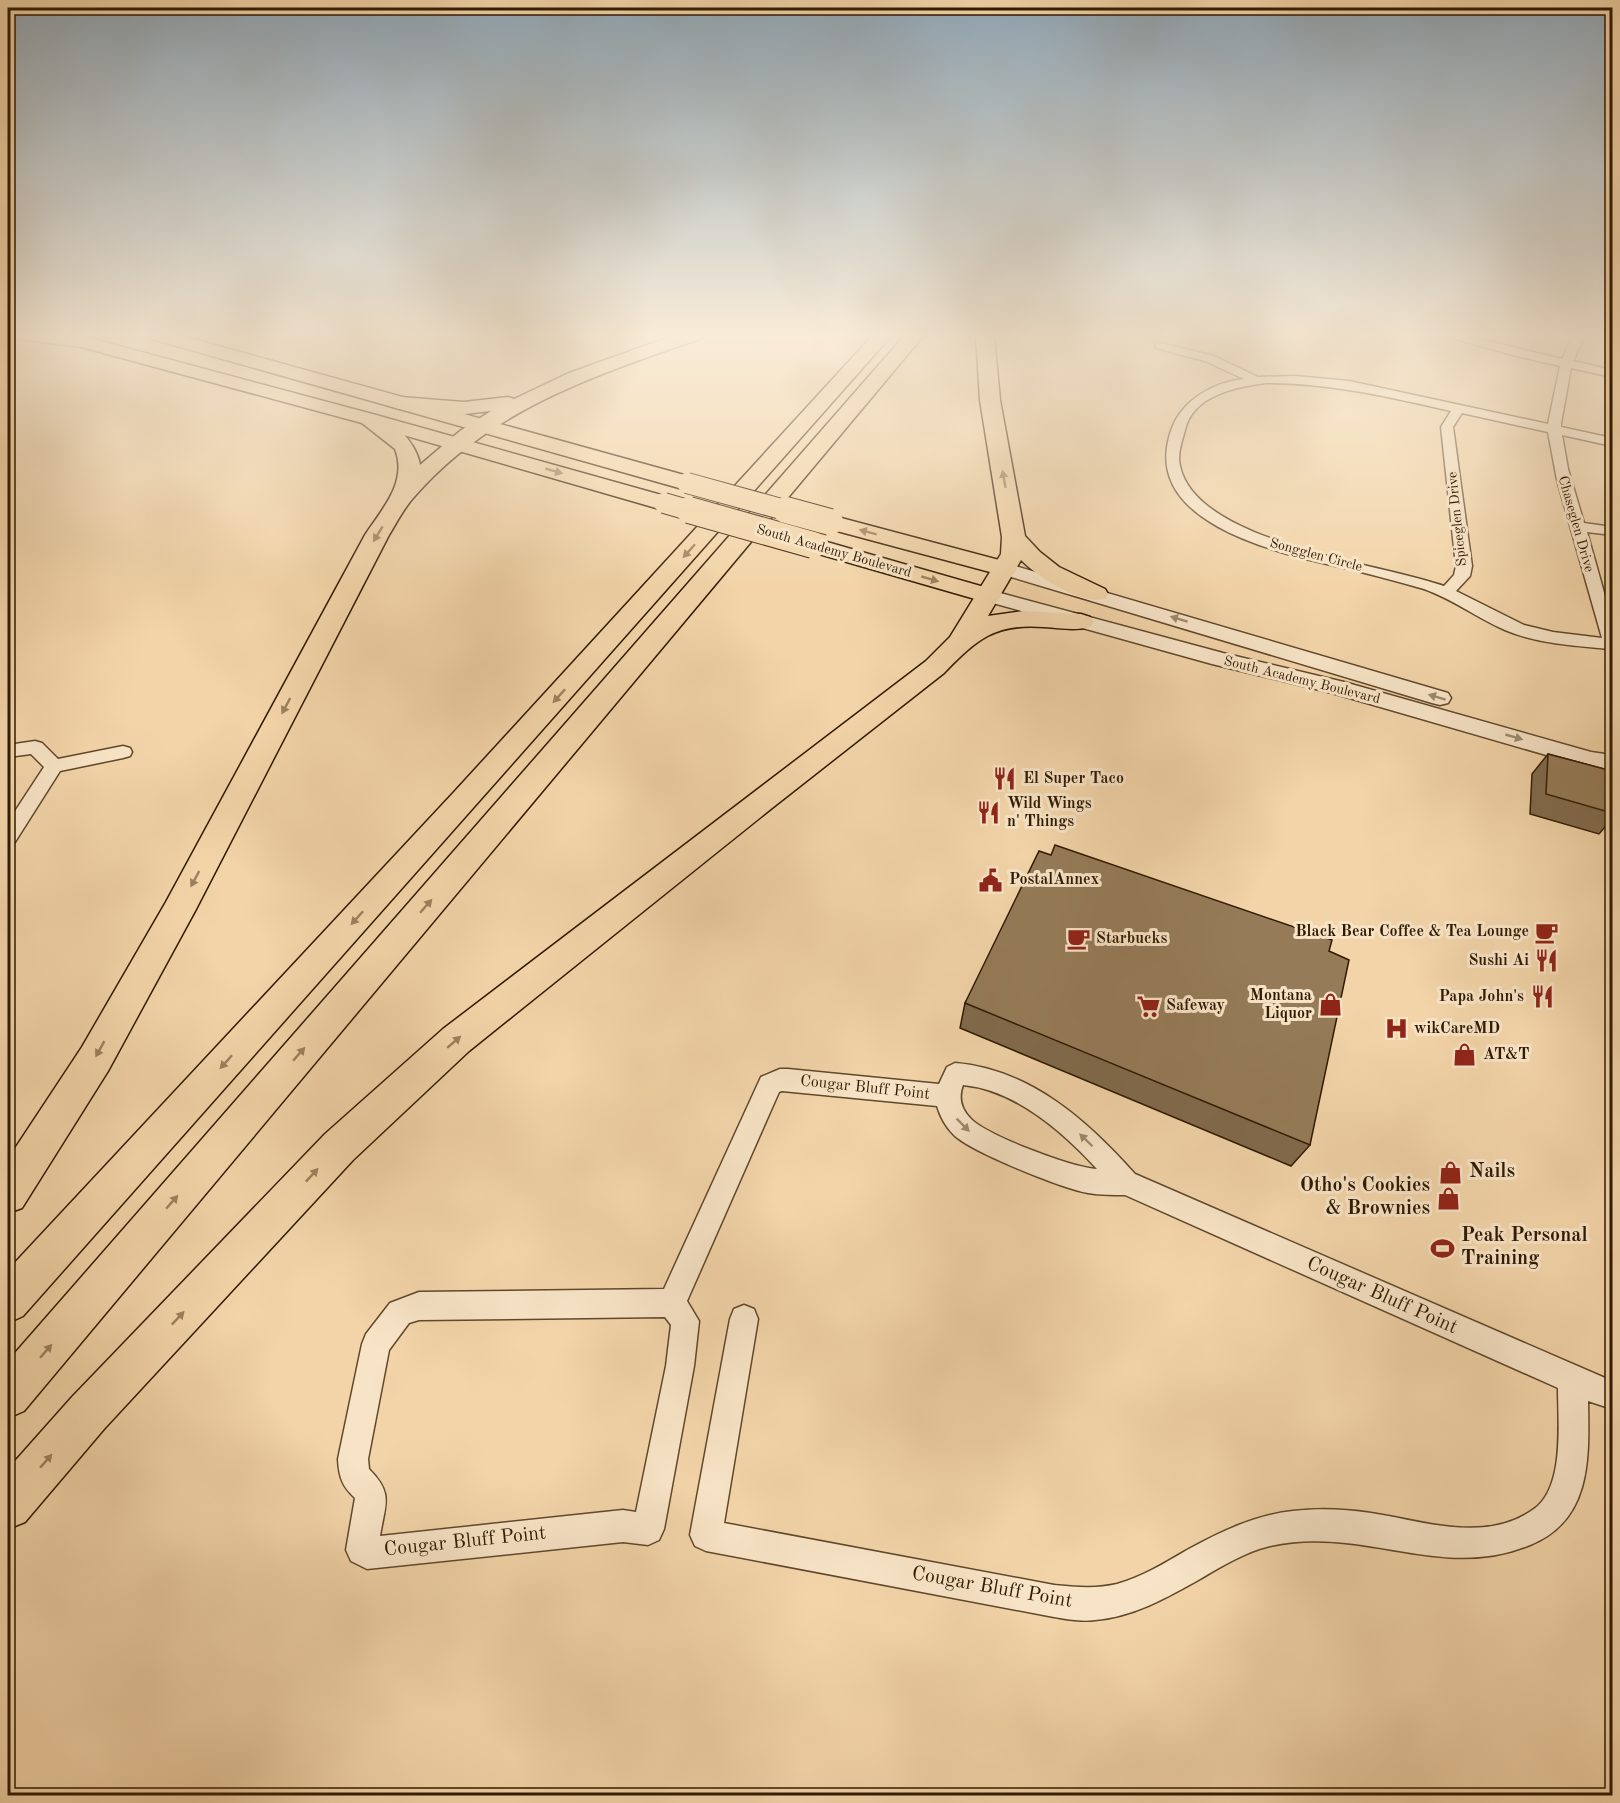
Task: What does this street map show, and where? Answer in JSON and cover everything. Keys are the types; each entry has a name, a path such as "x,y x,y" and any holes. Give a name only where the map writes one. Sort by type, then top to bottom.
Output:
{"highway":[{"path":"369,419 393,434 405,446 410,456 410,472 405,493"},
{"name":"South Academy Boulevard","path":"370,419 469,434 687,483 830,522 997,582"},
{"name":"South Academy Boulevard","path":"436,419 469,434 664,503 813,545 997,582"},
{"path":"8,1194 95,1059 178,911 377,535 405,493 469,434 494,419"},
{"path":"8,1301 466,799 807,419"},
{"path":"8,1395 843,419"},
{"path":"8,1505 88,1413 339,1147 456,1040 761,800 935,667 960,642 1013,554 1014,537 993,419"},
{"path":"1014,537 1038,565 1096,594"},
{"path":"960,642 987,626 1003,620 1081,622"}],"street":[{"name":"Songglen Circle","path":"1182,419 1173,442 1172,459 1178,481 1192,500 1210,516 1239,532 1267,542 1447,592 1517,628 1539,634 1612,642"},
{"name":"Spiceglen Drive","path":"1447,592 1462,576 1464,566 1447,428 1452,419"},
{"name":"Songglen Circle","path":"1508,419 1612,442"},
{"name":"Chaseglen Drive","path":"1557,419 1555,430 1570,505 1578,526 1601,615 1612,642"},
{"path":"1578,526 1612,531"},
{"name":"South Academy Boulevard","path":"997,582 1096,594 1591,743 1612,753"},
{"name":"South Academy Boulevard","path":"997,582 1081,622 1336,687 1591,760 1612,763"},
{"path":"8,751 36,747 54,766"},
{"path":"8,837 54,766 123,752"},
{"name":"Cougar Bluff Point","path":"1126,1183 1084,1137 1046,1108 999,1083 971,1074 955,1074 947,1096 951,1111 962,1127 977,1137 1051,1170 1088,1181 1126,1183 1572,1380 1612,1395"},
{"name":"Cougar Bluff Point","path":"672,1303 770,1085 780,1080 788,1080 947,1096"},
{"name":"Cougar Bluff Point","path":"672,1303 685,1321 680,1366 648,1529 623,1526 367,1553 362,1550 371,1493 354,1476 353,1459 376,1344 400,1313 419,1306 672,1303"},
{"name":"Cougar Bluff Point","path":"744,1319 706,1535 1054,1601 1094,1604 1133,1596 1170,1578 1214,1551 1261,1532 1291,1527 1349,1526 1444,1542 1478,1545 1507,1539 1534,1527 1554,1512 1566,1489 1571,1466 1572,1380"}],"building":[{"path":"1548,754 1612,771 1612,813 1546,794"},
{"name":"Safeway","path":"1055,845 1332,940 1329,951 1349,960 1310,1145 965,1003 1039,851 1051,855"}],"place":[{"name":"El Super Taco","path":"1005,779"},
{"name":"Wild Wings n' Things","path":"989,813"},
{"name":"PostalAnnex","path":"991,880"},
{"name":"Black Bear Coffee & Tea Lounge","path":"1547,932"},
{"name":"Starbucks","path":"1078,939"},
{"name":"Sushi Ai","path":"1547,961"},
{"name":"Papa John's","path":"1542,997"},
{"name":"Montana Liquor","path":"1330,1005"},
{"name":"Safeway","path":"1148,1006"},
{"name":"wikCareMD","path":"1396,1029"},
{"name":"AT&T","path":"1465,1055"},
{"name":"Nails","path":"1451,1172"},
{"name":"Otho's Cookies & Brownies","path":"1448,1198"},
{"name":"Peak Personal Training","path":"1443,1248"}]}
